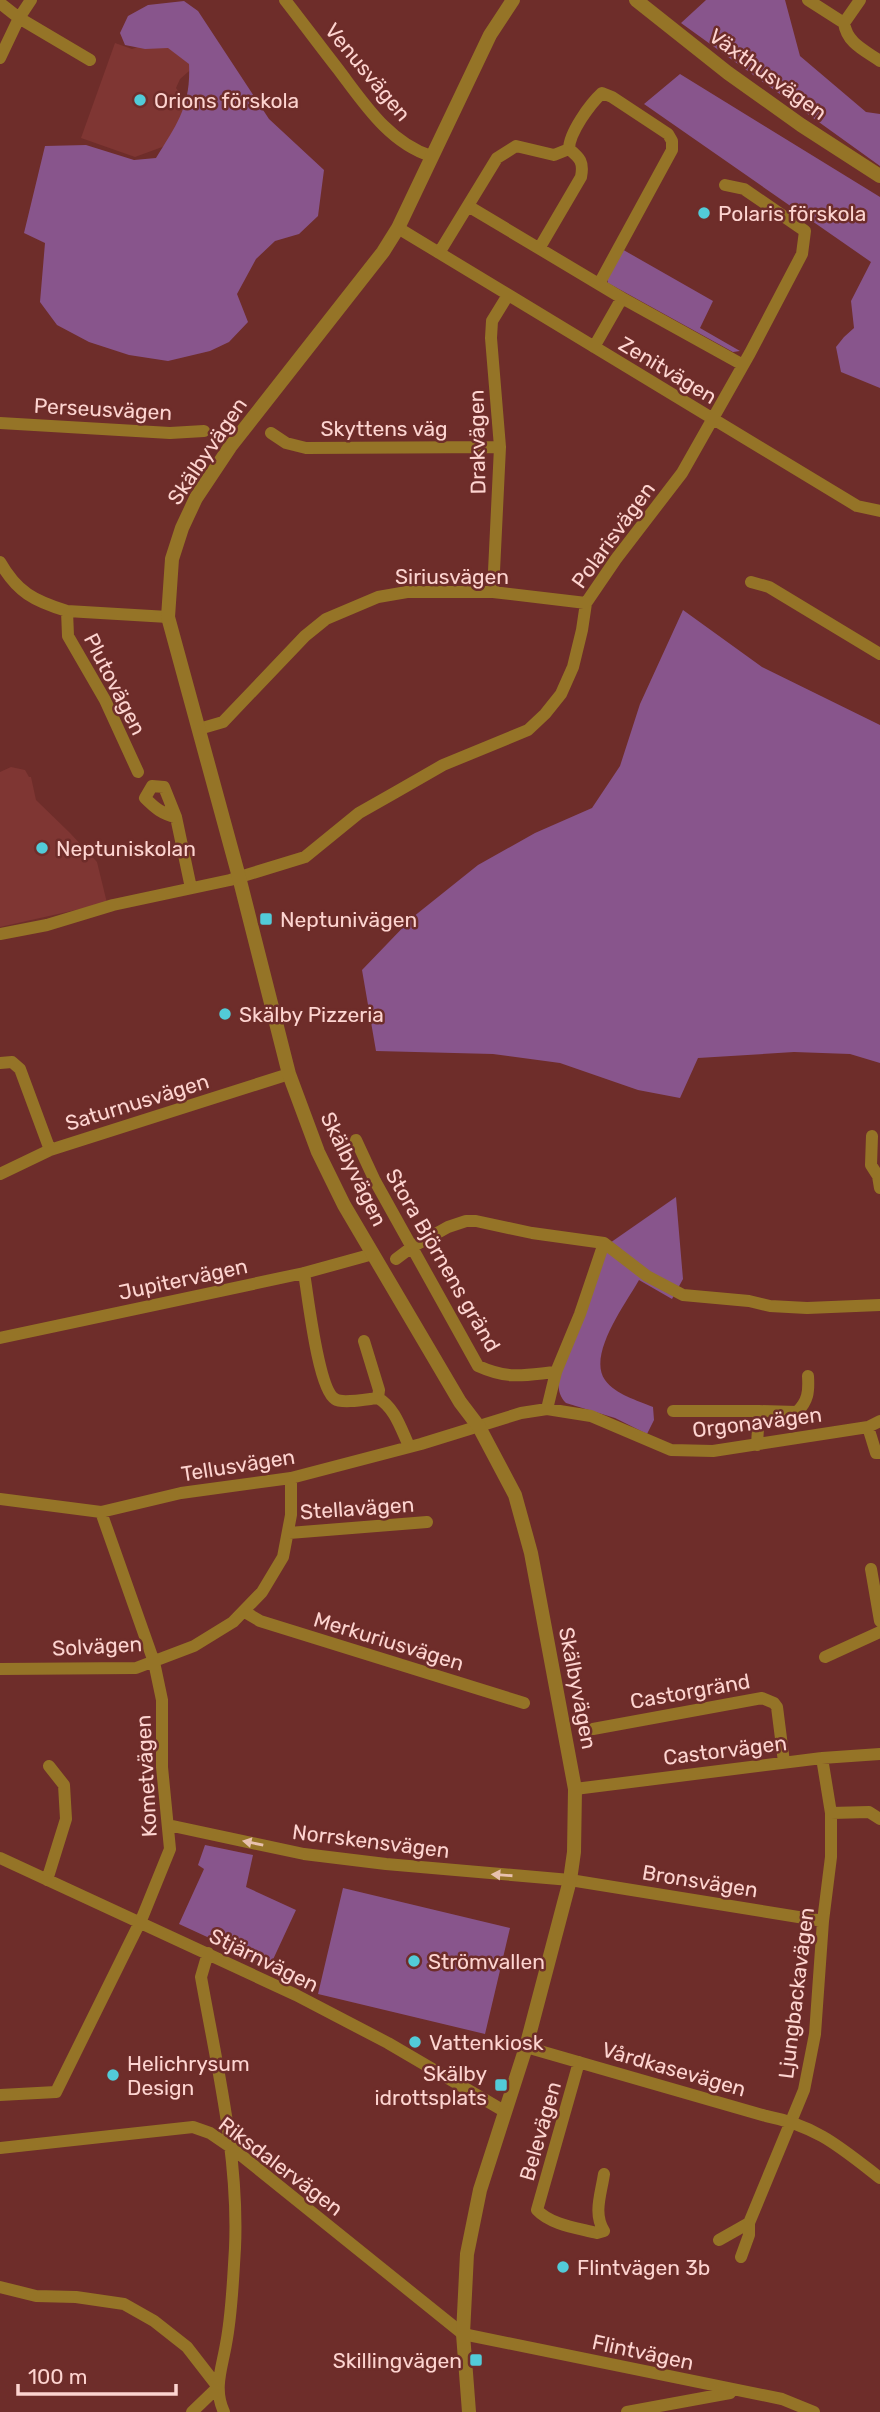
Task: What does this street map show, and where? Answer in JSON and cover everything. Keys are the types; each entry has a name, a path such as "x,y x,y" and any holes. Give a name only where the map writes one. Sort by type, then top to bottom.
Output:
{"street":[{"path":"0,58 31,0"},
{"name":"Venusvägen","path":"285,0 371,112 394,136 431,156"},
{"name":"Växthusvägen","path":"636,0 727,73 880,176"},
{"path":"808,0 844,23"},
{"path":"860,0 844,23 845,32 852,42 880,61"},
{"path":"0,2 19,18 90,60"},
{"name":"Skälbyvägen","path":"469,2412 463,2334 467,2254 481,2190 526,2047 570,1880 575,1852 575,1789 531,1553 515,1495 478,1427 460,1402 344,1205 318,1152 289,1074 168,617 172,559 196,498 230,447 383,252 398,228 490,36 510,2"},
{"path":"569,149 569,141 593,101 601,93 612,97 659,127 672,141 672,150 599,284"},
{"path":"439,253 497,158 516,146 554,155 569,149"},
{"path":"540,247 581,177 583,167 580,158 569,149"},
{"name":"Polarisvägen","path":"239,877 305,857 359,813 443,765 528,730 561,694 573,667 586,603 682,472 802,254 805,231 744,189 725,185"},
{"path":"468,206 622,298 743,365"},
{"name":"Zenitvägen","path":"398,228 857,506 880,512"},
{"name":"Drakvägen","path":"494,592 500,447 491,338 492,321 508,295"},
{"path":"594,347 622,298"},
{"name":"Perseusvägen","path":"0,423 170,433 204,432"},
{"name":"Skyttens väg","path":"271,433 286,443 306,448 500,447"},
{"path":"0,562 9,578 27,595 66,611 168,617"},
{"path":"751,582 769,587 880,654"},
{"name":"Siriusvägen","path":"199,729 223,722 305,636 326,620 378,597 407,592 494,592 586,603"},
{"name":"Plutovägen","path":"66,611 68,636 105,700 138,772"},
{"path":"176,817 191,888"},
{"path":"0,934 47,925 113,905 239,877"},
{"path":"0,1063 12,1062 20,1069 50,1150"},
{"name":"Saturnusvägen","path":"0,1174 50,1150 289,1074"},
{"path":"873,1136 871,1165 878,1176 880,1188"},
{"name":"Stora Björnens gränd","path":"356,1140 375,1181 478,1366 506,1376 556,1372"},
{"path":"396,1259 448,1227 466,1221 604,1243 647,1276 683,1295 807,1308 880,1305"},
{"path":"547,1409 556,1372 580,1314 604,1243"},
{"name":"Jupitervägen","path":"0,1338 304,1273 373,1254"},
{"path":"304,1273 326,1391 338,1401 378,1398 389,1405 409,1446"},
{"path":"364,1341 379,1390 378,1398"},
{"path":"673,1411 797,1412 806,1402 808,1376"},
{"name":"Orgonavägen","path":"478,1427 521,1413 547,1409 591,1416 671,1450 713,1451 867,1427 880,1421"},
{"path":"757,1445 759,1411"},
{"name":"Tellusvägen","path":"0,1499 101,1512 181,1493 291,1478 478,1427"},
{"path":"867,1427 871,1443 876,1453 880,1453"},
{"name":"Solvägen","path":"0,1669 136,1668 194,1646 233,1622 262,1592 283,1557 291,1515 291,1478"},
{"name":"Kometvägen","path":"0,2095 56,2092 163,1870 170,1849 162,1767 162,1700 154,1662 101,1512"},
{"name":"Stellavägen","path":"289,1533 427,1522"},
{"path":"871,1569 880,1621"},
{"name":"Merkuriusvägen","path":"245,1612 260,1621 524,1703"},
{"path":"825,1657 880,1632"},
{"name":"Castorgränd","path":"593,1729 762,1698 777,1707 785,1762"},
{"name":"Castorvägen","path":"575,1789 785,1762 880,1754"},
{"name":"Ljungbackavägen","path":"741,2257 749,2235 744,2221 793,2121 804,2091 815,2034 823,1921 831,1857 831,1813 822,1758"},
{"path":"47,1880 66,1819 64,1785 48,1766"},
{"path":"831,1813 869,1812 880,1819"},
{"name":"Norrskensvägen","path":"168,1825 304,1854 570,1880"},
{"name":"Stjärnvägen","path":"0,1858 296,1995 388,2043 504,2110"},
{"name":"Bronsvägen","path":"570,1880 823,1921"},
{"path":"208,1953 201,1978 232,2148 235,2246 226,2343 218,2387 220,2405 224,2412"},
{"name":"Vårdkasevägen","path":"526,2047 766,2116 793,2121 830,2139 880,2178"},
{"name":"Belevägen","path":"579,2062 537,2210 544,2217 557,2222 597,2232 604,2231 598,2222 597,2210 604,2174"},
{"name":"Riksdalervägen","path":"0,2148 193,2127 211,2133 463,2334"},
{"path":"719,2240 744,2221"},
{"path":"0,2287 36,2296 76,2297 124,2304 154,2321 187,2347 218,2387"},
{"name":"Flintvägen","path":"463,2334 782,2399 814,2412"},
{"path":"192,2412 218,2387"},
{"path":"627,2412 738,2391"}],"shaded area":[{"path":"706,0 785,0 800,56 866,112 880,114 880,166 681,23"},
{"path":"184,1 198,11 269,119 324,170 318,216 299,234 275,241 256,259 237,294 248,322 229,342 210,351 168,361 129,355 89,342 57,325 40,302 45,243 24,233 45,146 86,145 134,160 156,158 185,103 189,64 168,48 145,49 125,45 120,33 128,16 148,5"},
{"name":"Orions förskola","path":"182,32 204,58 180,79 176,88 194,113 195,135 135,157 81,138 115,43 132,49"},
{"path":"680,74 880,197 880,388 841,372 836,347 854,328 851,301 871,262 644,104"},
{"path":"620,248 713,301 700,328 740,351 733,352 608,283 606,274"},
{"path":"683,610 762,667 880,725 880,1063 850,1054 794,1052 698,1058 680,1098 638,1090 560,1063 493,1054 376,1051 362,970 413,917 478,865 535,833 592,808 620,766 640,704"},
{"name":"Neptuniskolan","path":"11,767 25,770 31,777 36,800 97,862 107,903 0,927 0,772"},
{"path":"676,1197 683,1279 672,1299 639,1280 610,1329 601,1357 605,1380 615,1390 653,1407 654,1420 647,1434 615,1418 566,1403 560,1392 559,1377 607,1245"},
{"path":"205,1845 253,1855 246,1887 296,1910 270,1966 179,1924 204,1869 198,1865"},
{"name":"Strömvallen","path":"343,1888 510,1928 485,2034 318,1994"}],"place":[{"name":"Orions förskola","path":"140,100"},
{"name":"Polaris förskola","path":"704,213"},
{"name":"Neptuniskolan","path":"42,848"},
{"name":"Neptunivägen","path":"266,919"},
{"name":"Skälby Pizzeria","path":"225,1014"},
{"name":"Strömvallen","path":"414,1961"},
{"name":"Vattenkiosk","path":"415,2042"},
{"name":"Helichrysum Design","path":"113,2075"},
{"name":"Skälby idrottsplats","path":"501,2085"},
{"name":"Flintvägen 3b","path":"563,2267"},
{"name":"Skillingvägen","path":"476,2360"}]}
